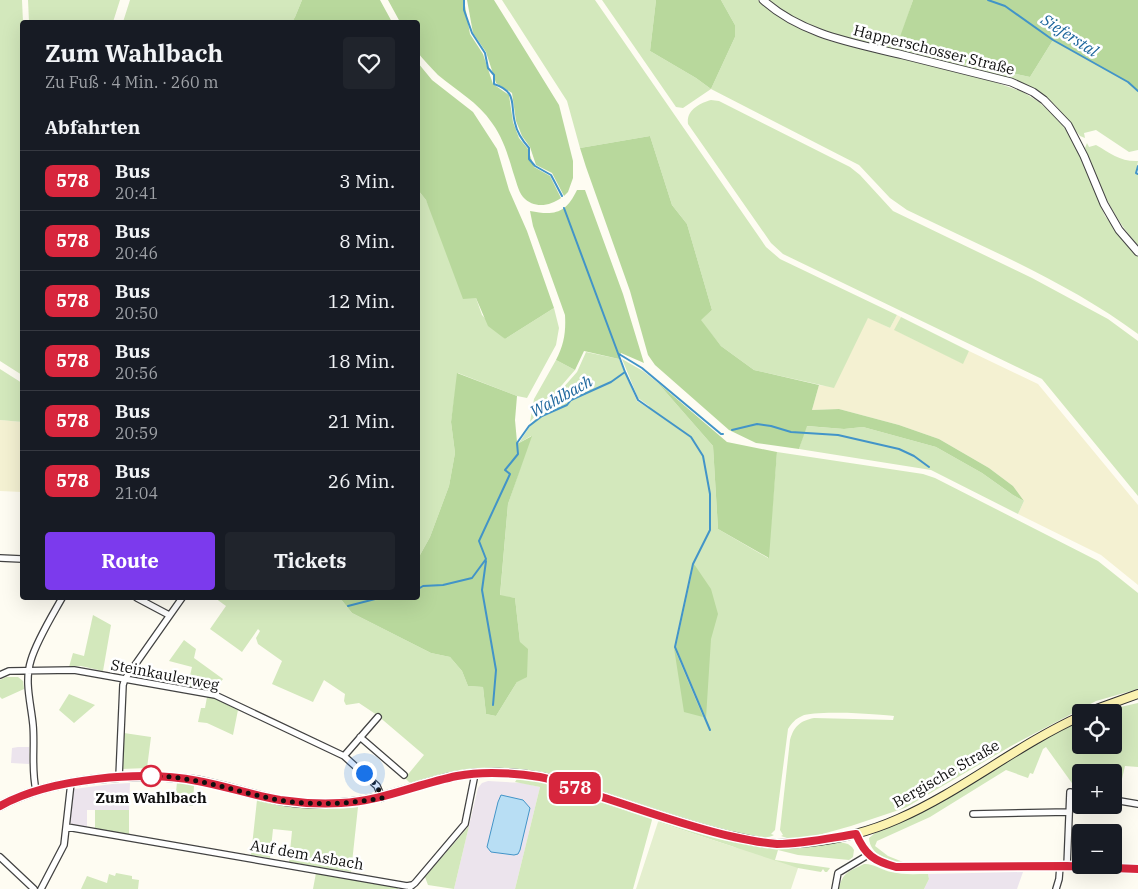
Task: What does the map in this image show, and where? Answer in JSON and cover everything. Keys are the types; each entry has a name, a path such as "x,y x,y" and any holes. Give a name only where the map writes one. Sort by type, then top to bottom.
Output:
{"main road":[{"path":"1110,704 1138,694"},
{"name":"Bergische Straße","path":"0,806 36,790 119,777 172,777 197,780 280,800 311,804 342,803 382,798 437,781 475,774 511,774 542,777 707,831 750,840 785,843 812,842 856,834 906,815 948,792 1014,751 1072,720"}],"street":[{"name":"Happerschosser Straße","path":"763,0 791,22 837,39 1011,82 1033,92 1044,100 1068,125 1084,156 1104,204 1120,230 1138,252"},
{"path":"0,558 20,559"},
{"path":"36,790 33,778 33,723 28,695 28,671 31,659 61,600"},
{"path":"141,600 169,615"},
{"path":"119,777 123,685 125,679 180,600"},
{"name":"Steinkaulerweg","path":"0,674 8,671 74,670 215,695 344,756 377,786 382,798"},
{"path":"344,756 378,717"},
{"path":"360,737 404,775"},
{"name":"Auf dem Asbach","path":"67,827 410,887 465,824 475,774"},
{"path":"41,889 62,848 67,827 71,784"},
{"path":"1067,866 1070,792 1072,792"},
{"path":"1122,801 1138,804"},
{"path":"973,814 1069,812"},
{"path":"856,834 868,855 879,862 896,867 1067,866 1138,869"},
{"path":"835,889 838,873 868,855"},
{"path":"0,857 34,889"},
{"path":"1056,889 1060,866"}],"shaded area":[{"path":"897,315 901,317 895,330 962,363 969,351 1038,384 1138,505 1138,585 1101,555 1018,514 1024,501 1013,486 989,468 939,439 899,425 839,409 812,410 819,385 834,387 868,317 890,328"},
{"path":"0,420 20,422 20,492 0,491"},
{"path":"29,747 29,764 11,763 12,748"},
{"path":"488,781 523,783 540,787 515,889 454,889 478,788 482,783"},
{"path":"130,783 129,810 87,810 87,828 72,825 70,822 74,789"},
{"path":"1023,872 1017,889 924,889 929,879 928,874"}],"green space":[{"path":"0,0 22,0 23,20 20,20 20,374 0,361"},
{"path":"28,0 120,0 114,20 29,20"},
{"path":"130,0 302,0 293,20 124,20"},
{"path":"302,0 380,0 391,20 293,20"},
{"path":"388,0 464,0 470,34 483,54 493,84 509,95 513,122 519,138 528,149 534,167 550,176 561,198 552,203 537,205 523,197 518,189 505,147 492,123 474,103 438,75 420,55 420,20 399,20"},
{"path":"467,0 494,0 559,105 573,161 573,178 568,192 564,196 552,173 536,165 530,147 522,136 516,121 512,93 496,83 486,52 473,33"},
{"path":"502,0 595,0 766,247 780,259 897,315 890,328 868,318 834,388 754,370 721,346 700,320 712,310 687,224 672,205 650,136 580,148 567,101"},
{"path":"602,0 656,0 650,51 711,89 683,108 676,107"},
{"path":"656,0 721,0 735,25 735,37 711,89 650,51"},
{"path":"721,0 758,0 792,24 830,41 986,79 1023,92 1039,102 1059,120 1073,140 1105,216 1138,257 1138,334 1111,315 1055,282 907,210 890,198 859,165 711,89 735,37 735,25"},
{"path":"768,0 913,0 897,48 1030,77 1053,40 1128,82 1138,91 1138,150 1129,152 1096,130 1084,133 1085,138 1080,136 1056,106 1044,96 1026,86 828,32 792,17"},
{"path":"913,0 1138,0 1138,91 1128,82 1053,40 1030,77 896,48"},
{"path":"420,65 432,80 473,112 497,149 509,190 527,231 554,308 505,339 488,326 476,298 463,299 426,200 420,192"},
{"path":"711,100 719,101 850,167 860,175 893,211 1032,278 1108,319 1138,341 1138,496 1042,379 783,254 771,243 688,124 691,111 698,105"},
{"path":"650,136 672,205 687,224 712,310 701,320 721,346 754,370 819,385 812,410 839,409 899,425 939,439 989,468 1013,486 1024,501 982,473 936,447 863,427 844,429 807,426 799,449 756,443 729,430 655,365 648,355 630,291 580,148"},
{"path":"1087,143 1089,147 1096,145 1121,158 1138,161 1136,173 1138,174 1138,245 1120,223 1107,200 1085,148"},
{"path":"577,190 585,190 623,294 644,363 621,353 619,359 584,351 575,370 556,360 564,338 565,315 533,226 530,211 553,213 559,211 569,204"},
{"path":"420,192 426,200 476,298 482,315 505,339 554,308 559,328 556,345 527,398 517,396 458,373 451,422 455,453 449,486 430,537 420,555"},
{"path":"901,317 969,351 963,364 894,330"},
{"path":"586,352 619,359 637,401 648,408 649,406 638,398 622,359 643,371 657,382 713,446 718,529 768,558 777,452 923,474 935,478 1098,561 1138,593 1138,689 1090,704 1072,704 1072,714 1011,746 905,808 808,838 787,838 781,836 783,835 780,830 790,740 793,731 801,723 814,718 893,720 894,716 819,713 802,716 797,718 788,729 775,830 771,834 774,835 760,837 736,834 705,826 560,778 532,772 494,769 466,771 438,776 411,784 405,778 424,755 377,715 359,703 346,705 344,701 345,694 324,680 313,702 272,684 282,661 258,644 256,638 260,631 258,629 242,652 210,629 226,606 218,600 342,600 352,613 431,653 450,657 462,671 468,686 483,687 486,714 496,716 517,682 520,642 515,598 500,596 508,504 531,436 519,443 532,423 577,372"},
{"path":"556,360 575,370 530,422 534,399"},
{"path":"0,369 20,382 20,422 0,420"},
{"path":"457,373 517,396 515,420 517,442 519,443 532,436 508,504 500,595 515,598 520,642 528,649 527,677 517,682 496,716 486,714 483,687 468,686 462,671 450,657 431,653 352,613 342,600 420,600 420,555 430,537 449,486 455,453 451,422"},
{"path":"657,382 727,442 777,452 769,558 718,529 713,446"},
{"path":"806,426 844,429 863,427 936,447 982,473 1024,501 1018,514 931,470 799,449"},
{"path":"694,564 711,589 718,614 711,639 706,718 676,647"},
{"path":"93,615 111,625 103,671 81,666 69,667 73,653 84,656"},
{"path":"184,640 196,649 194,658 223,679 211,691 187,688 192,667 169,661"},
{"path":"674,648 703,717 684,712"},
{"path":"6,677 18,677 23,681 24,689 2,699 0,697 0,680"},
{"path":"69,694 95,705 74,723 59,710"},
{"path":"207,697 214,698 238,710 233,735 207,723 198,722 201,708 205,708"},
{"path":"1138,703 1138,767 1125,766 1122,779 1122,764 1072,764 1072,783 1046,747 1043,749 1033,774 1030,773 1028,778 1006,770 930,817 877,841 875,846 888,856 903,862 902,864 886,859 876,853 870,844 869,838 875,833 923,811 1039,741 1072,725 1072,754 1122,754 1122,707"},
{"path":"124,733 151,737 147,768 122,769"},
{"path":"522,778 555,785 651,817 652,820 633,889 515,889 540,787 515,782 517,779"},
{"path":"177,782 194,785 193,806 175,803"},
{"path":"257,800 307,808 358,807 351,872 289,862 292,831 273,829 270,858 251,855"},
{"path":"95,810 129,810 129,834 95,829"},
{"path":"660,820 718,838 759,845 803,846 840,842 852,847 854,850 853,857 849,860 798,855 778,850 775,860 830,868 827,872 823,869 821,872 798,868 784,869 734,847 658,822"},
{"path":"658,822 798,868 791,889 636,889"},
{"path":"469,826 454,889 428,885 425,877"},
{"path":"864,864 896,873 928,874 929,879 924,889 839,889 845,875"},
{"path":"116,873 132,876 132,879 139,880 138,889 81,889 87,876 107,883 109,874 115,876"},
{"path":"316,873 398,887 398,889 313,889"}],"water":[{"path":"501,795 523,800 530,808 518,854 491,852 487,847"}],"waterway":[{"name":"Wahlbach","path":"464,0 464,10 472,33 485,53 488,68 494,75 494,84 507,91 512,99 516,127 529,148 529,159 535,166 551,175 562,196"},
{"name":"Sieferstal","path":"988,0 1005,6 1053,40 1128,82 1138,91"},
{"name":"Sieferstal","path":"1138,166 1136,173 1138,174"},
{"name":"Wahlbach","path":"420,588 443,585 472,578 486,559 479,541 510,474 505,470 518,454 517,443 529,426 542,416 567,405 571,400 611,382 625,372 564,208"},
{"path":"619,354 642,368 723,434"},
{"path":"625,372 638,400 691,437 703,456 710,494 710,530 693,564 675,647 710,730"},
{"path":"732,430 757,424 791,432 838,435 899,449 914,456 929,467"},
{"path":"486,561 482,590 496,670 493,705"},
{"name":"Wahlbach","path":"348,606 371,600"}],"bus line":[{"name":"578","path":"0,806 36,790 119,777 152,776 197,780 280,800 311,804 342,803 382,798 458,776 511,774 542,777 707,831 750,840 776,844 812,842 856,834 868,855 879,862 896,867 1067,866 1138,869"}],"place":[{"name":"Zum Wahlbach","path":"151,776"}],"route":[{"path":"151,776 197,780 280,800 311,804 342,803 382,798 377,786 364,773"}]}
